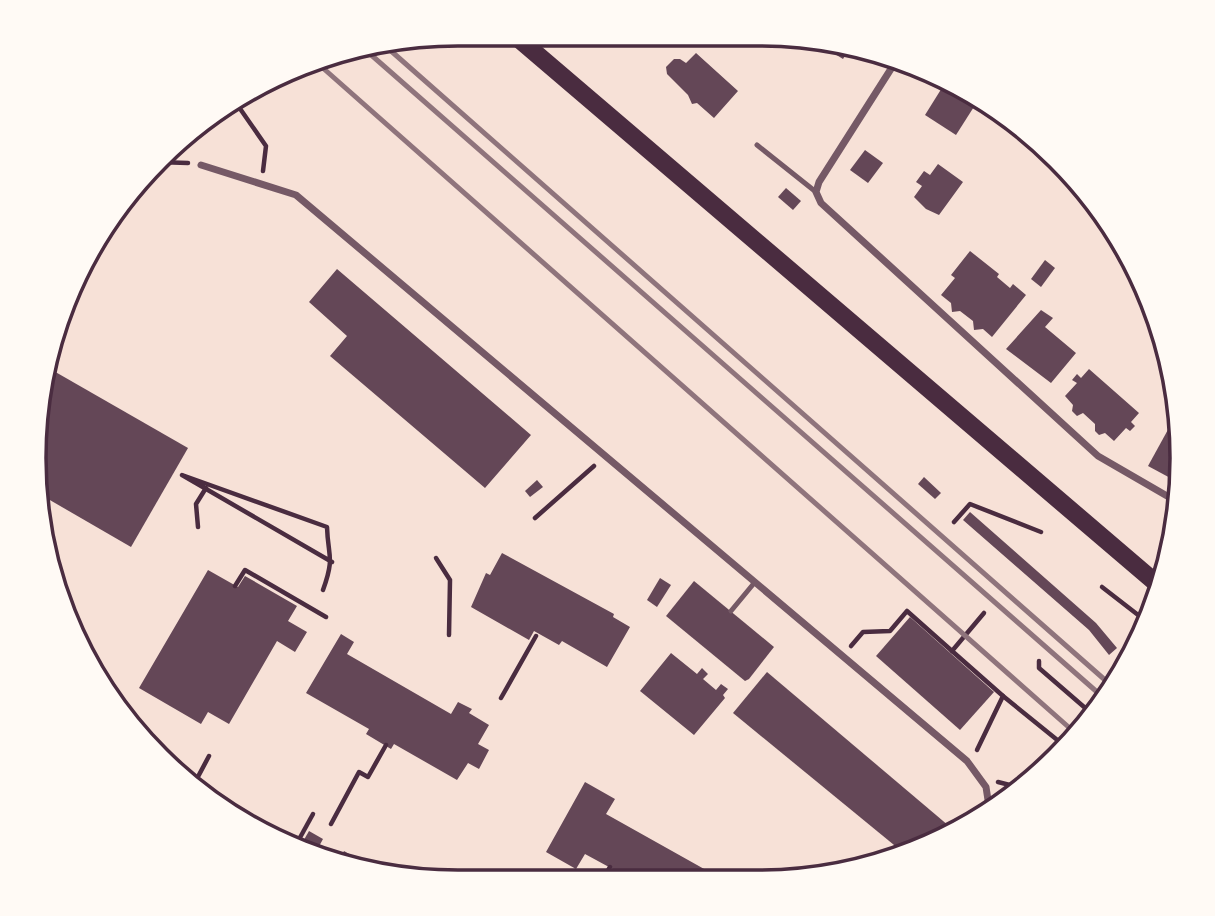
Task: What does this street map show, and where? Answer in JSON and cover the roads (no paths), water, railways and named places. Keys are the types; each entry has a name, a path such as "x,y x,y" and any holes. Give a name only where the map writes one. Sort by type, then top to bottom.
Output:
{"main road":[{"path":"527,46 1151,579"}],"street":[{"path":"892,68 819,182 816,192 821,203 1098,456 1168,496"},
{"path":"201,165 296,195 967,761 983,780 989,799"}],"lane":[{"path":"757,145 816,192"},
{"path":"730,611 755,582"}],"railway":[{"path":"391,51 1105,680"},
{"path":"371,55 1097,692"},
{"path":"323,68 1069,727"}]}
